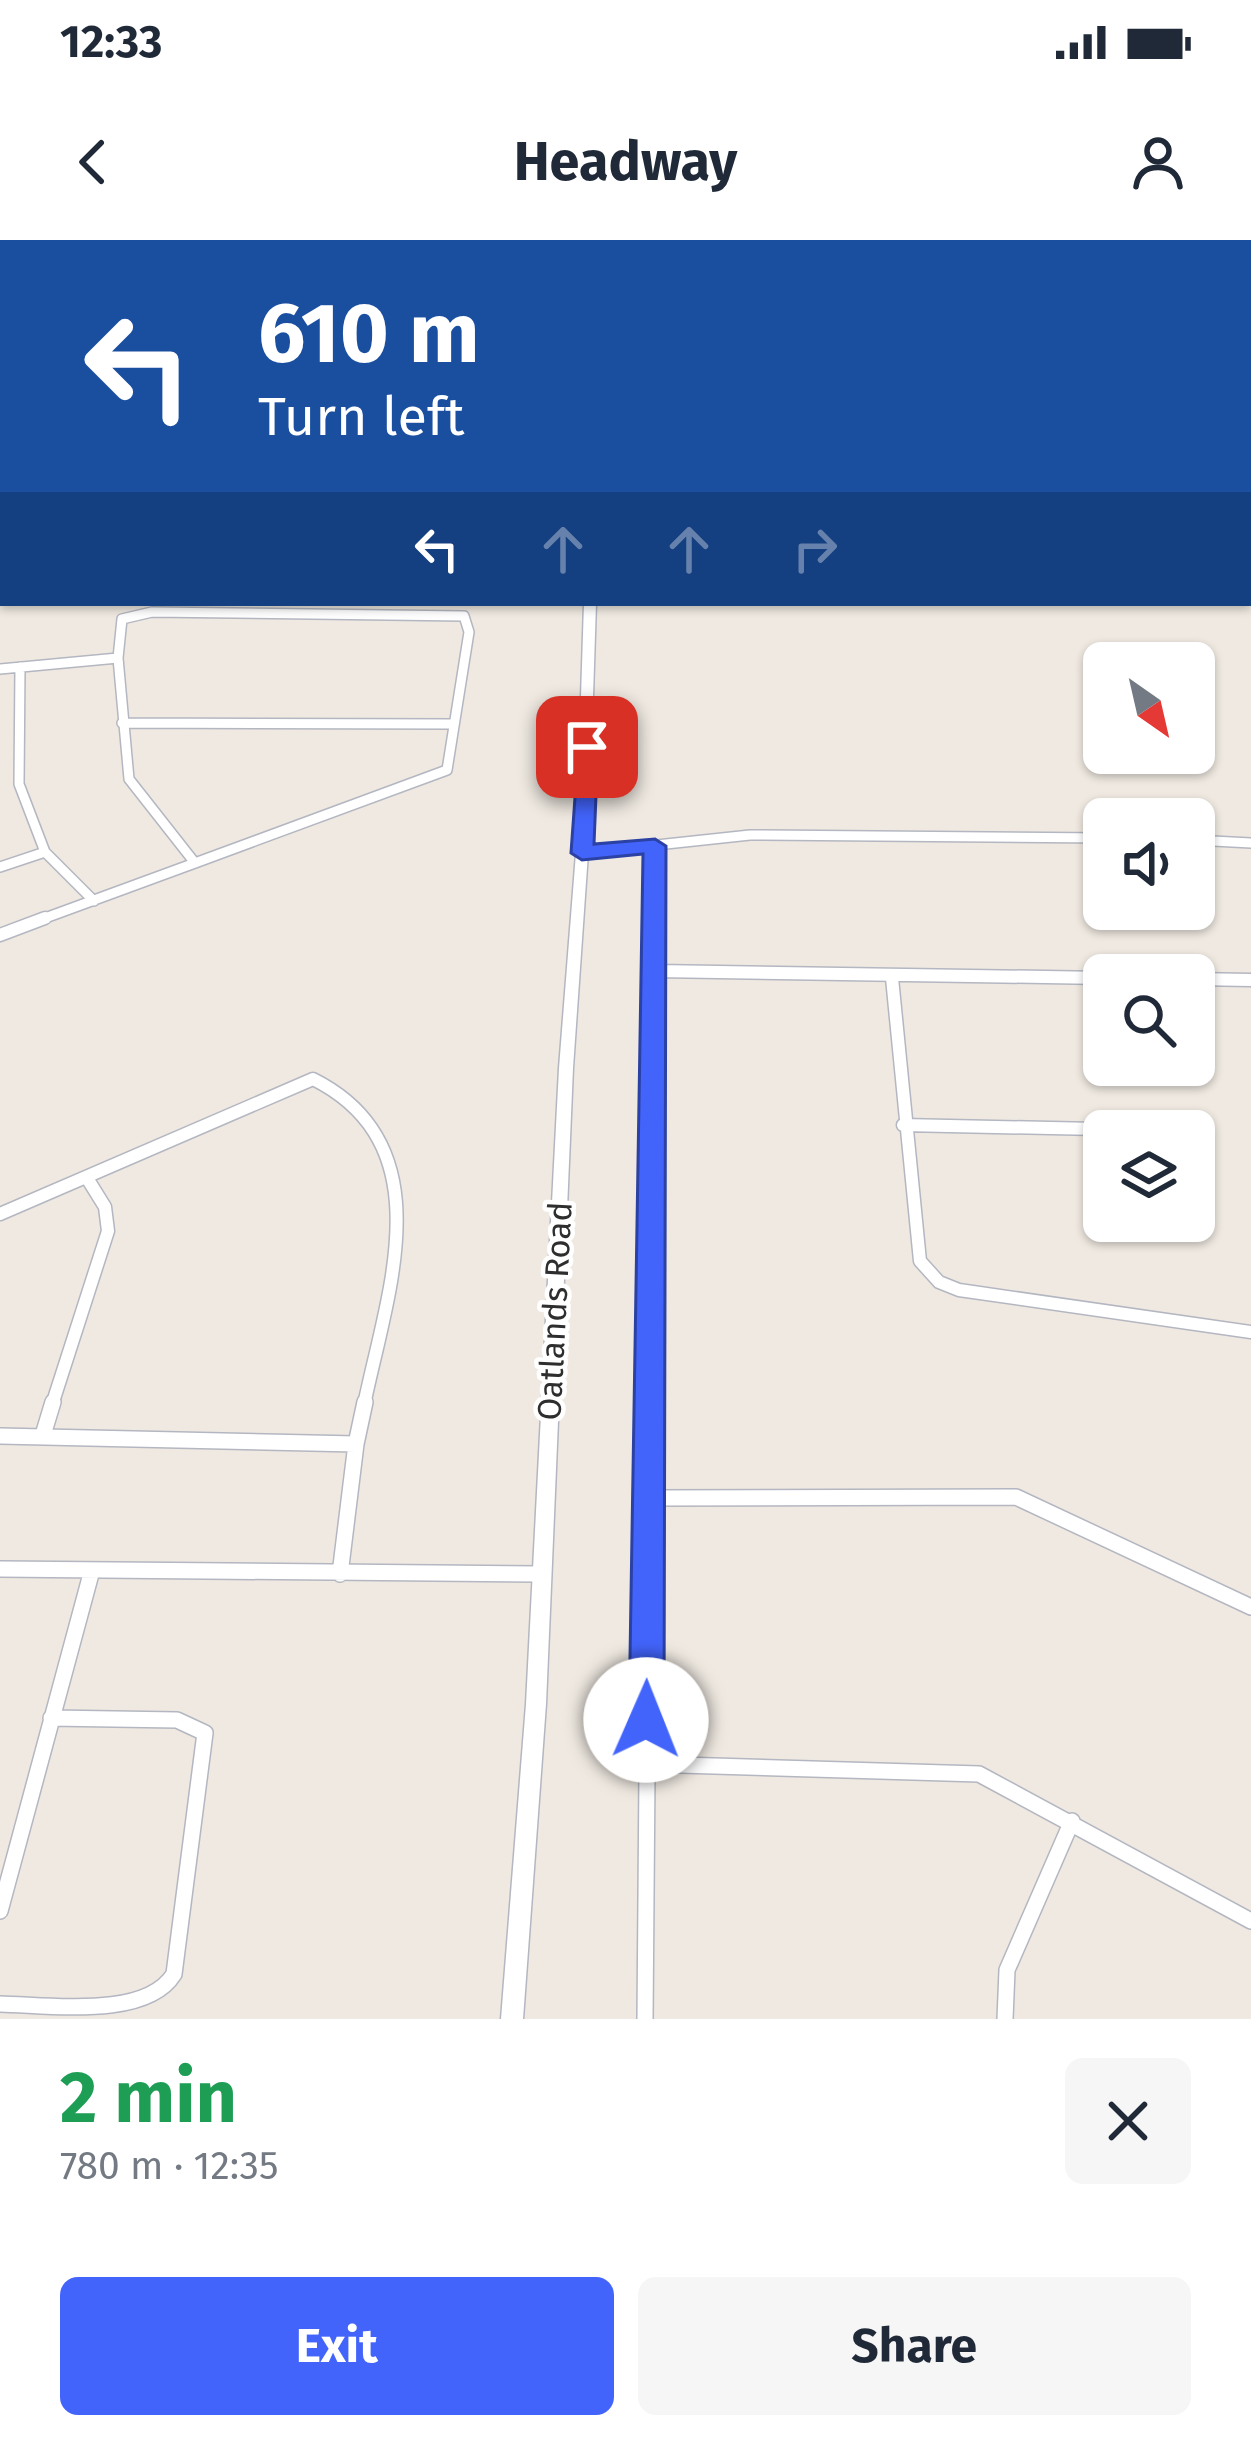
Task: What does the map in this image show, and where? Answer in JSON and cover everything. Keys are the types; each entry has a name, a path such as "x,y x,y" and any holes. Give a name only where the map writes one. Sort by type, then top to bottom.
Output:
{"street":[{"name":"Oatlands Road","path":"512,2019 536,1704 539,1574 582,853 590,606"},
{"path":"0,935 196,864 447,770 469,632 464,616 134,613 119,623 122,723 133,788 196,864"},
{"path":"0,670 118,658"},
{"path":"20,668 20,810 45,852 94,901"},
{"path":"122,723 454,724"},
{"path":"582,853 749,836 1083,838"},
{"path":"1215,841 1251,842"},
{"path":"645,2019 649,1125 657,971 655,846"},
{"path":"0,867 45,852"},
{"path":"657,971 1083,979"},
{"path":"892,978 920,1261 939,1282 958,1291 1251,1332"},
{"path":"1215,979 1251,980"},
{"path":"0,1214 313,1079 333,1088 382,1139 400,1230 356,1444 340,1574"},
{"path":"903,1125 1083,1129"},
{"path":"43,1436 108,1231 105,1208 87,1178"},
{"path":"0,1436 356,1444"},
{"path":"650,1498 1016,1497 1251,1607"},
{"path":"0,1569 91,1574 539,1574"},
{"path":"0,1911 91,1574"},
{"path":"0,2004 137,2007 165,1991 173,1974 205,1733 177,1720 51,1718"},
{"path":"646,1763 950,1768 979,1774 1251,1921"},
{"path":"1005,2019 1007,1970 1072,1821"}],"route":[{"path":"587,747 582,853 655,846 646,1720"}]}
